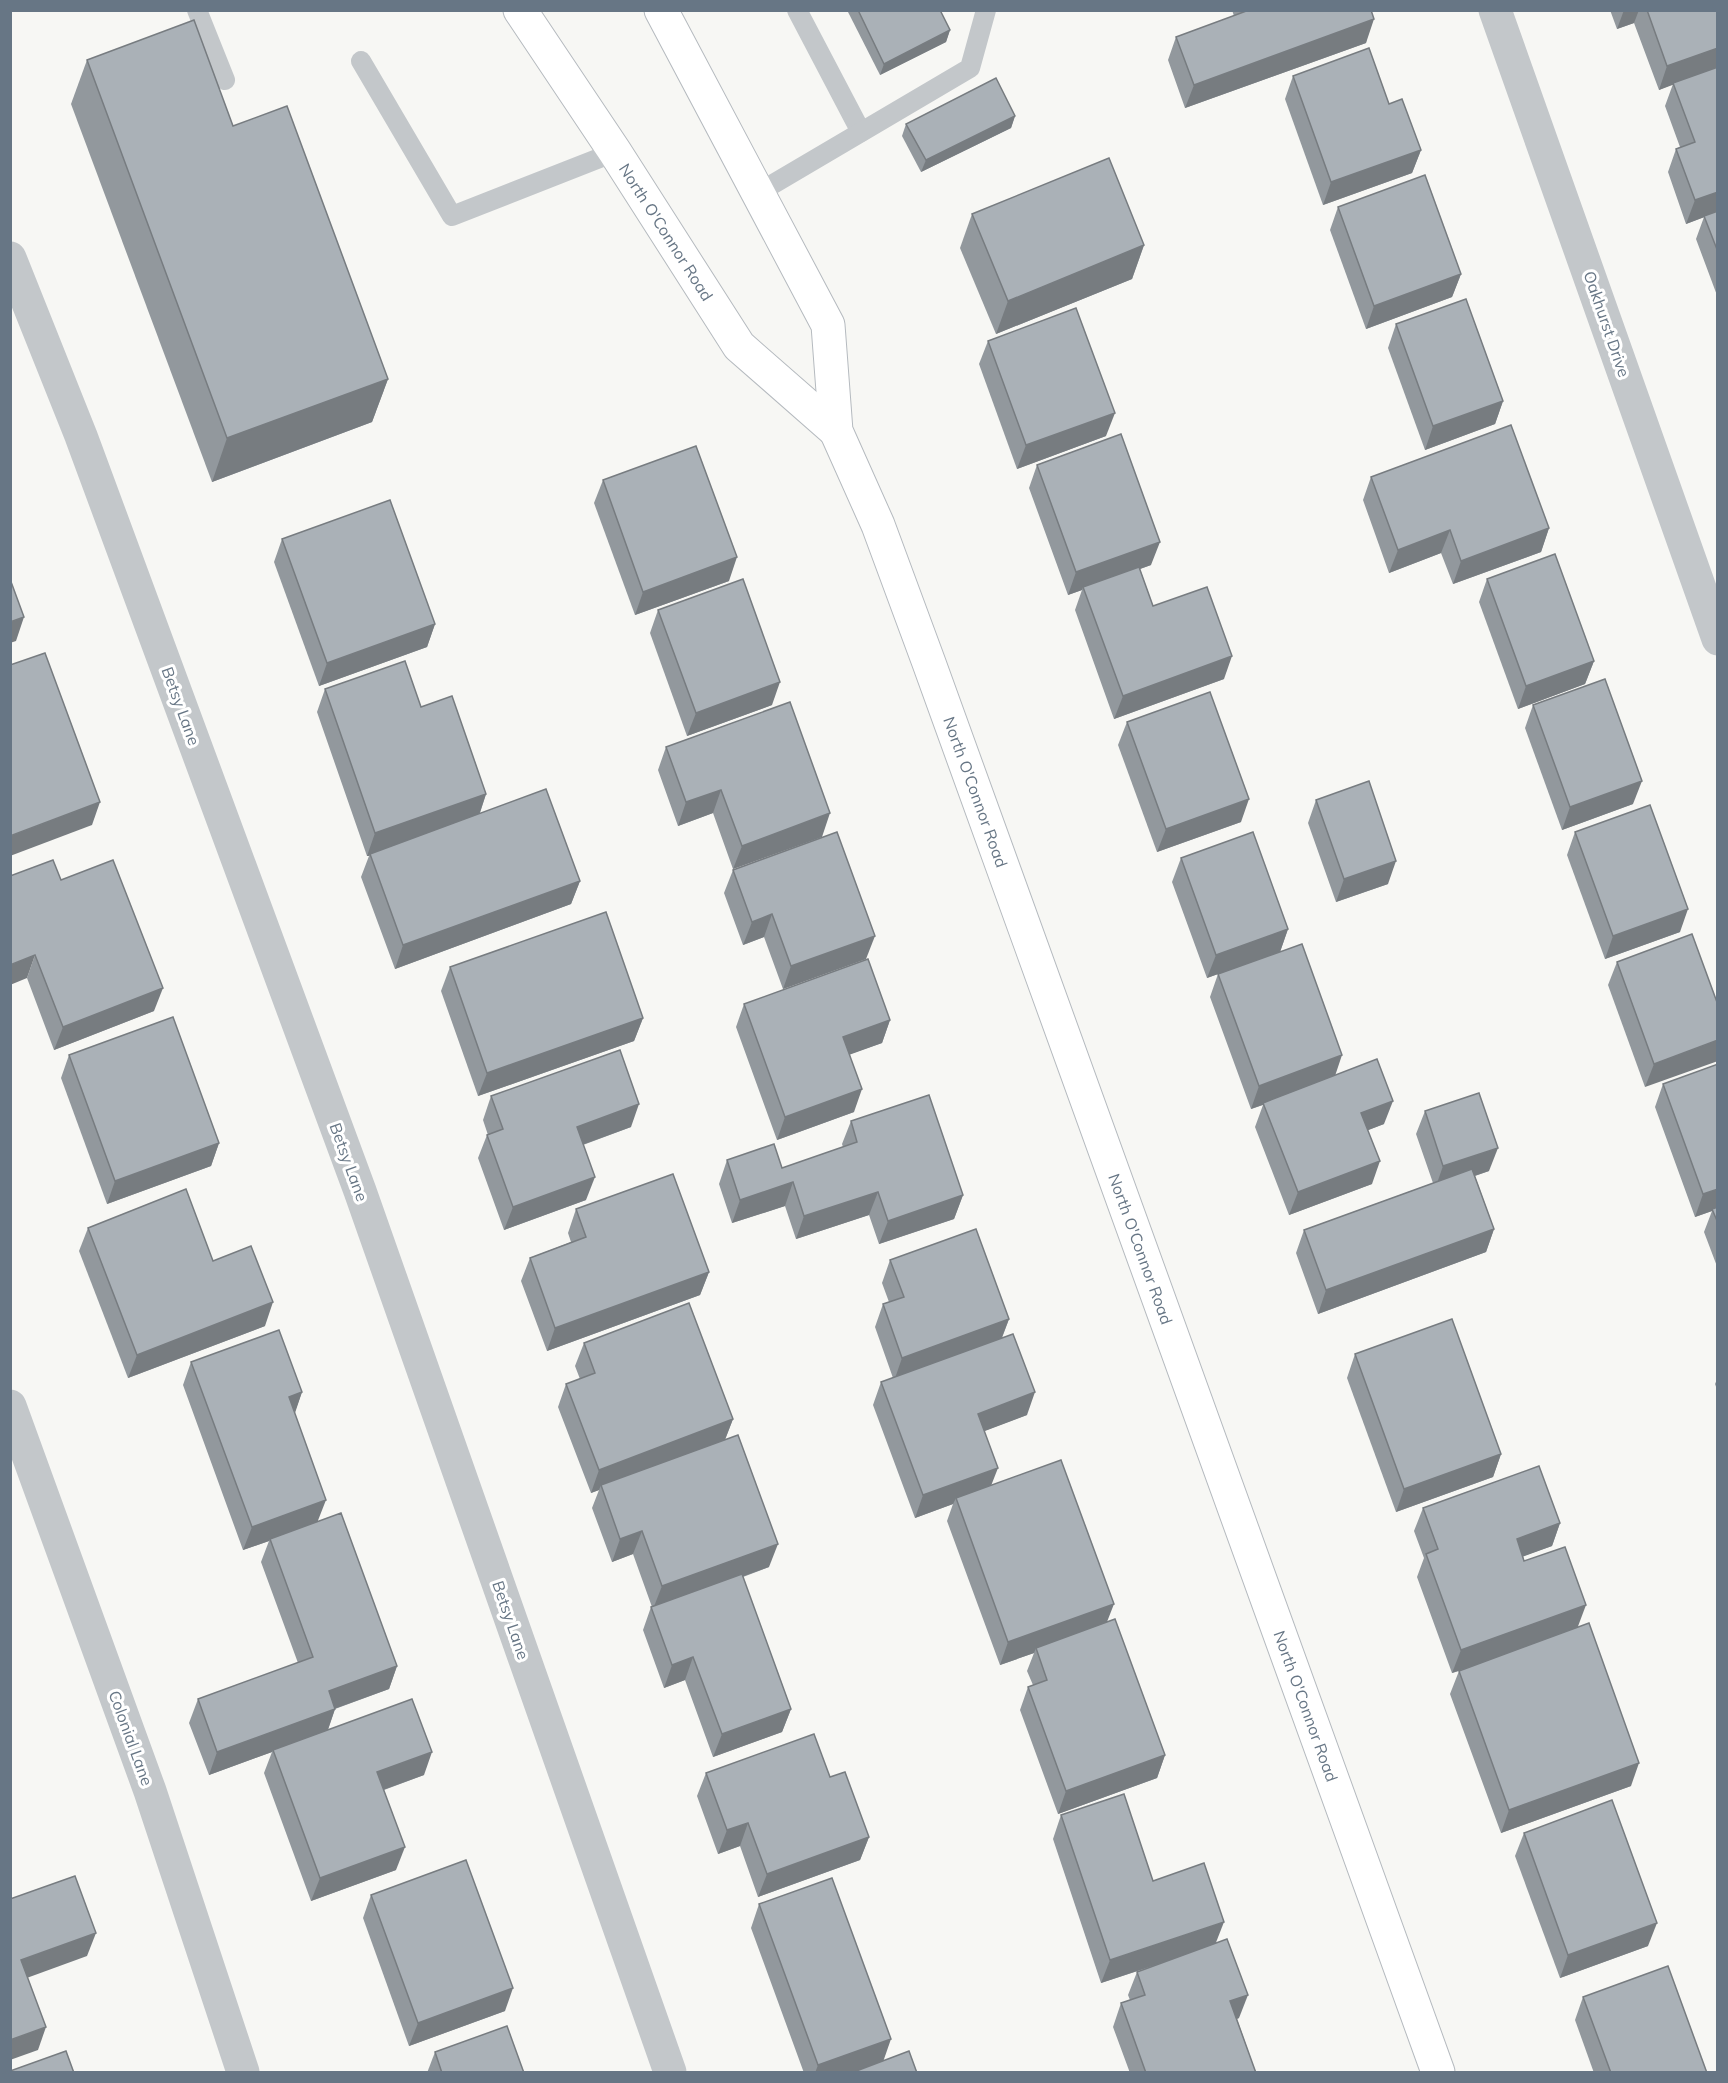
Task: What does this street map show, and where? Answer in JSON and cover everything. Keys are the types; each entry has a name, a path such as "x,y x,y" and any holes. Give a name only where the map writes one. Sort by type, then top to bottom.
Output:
{"main road":[{"name":"North O'Connor Road","path":"520,10 615,152 739,346 836,431"},
{"name":"North O'Connor Road","path":"661,10 828,325 836,431 878,525 925,652 1438,2073"}],"street":[{"name":"Oakhurst Drive","path":"1495,10 1718,639"},
{"name":"Betsy Lane","path":"10,258 81,436 360,1191 670,2073"},
{"name":"Colonial Lane","path":"10,1406 150,1791 243,2073"}],"lane":[{"path":"197,10 225,80"},
{"path":"796,10 861,132"},
{"path":"758,193 970,68 986,10"},
{"path":"361,61 452,216 615,152"}],"building":[{"path":"858,10 940,10 950,30 884,64"},
{"path":"1249,10 1371,10 1374,19 1194,85 1176,37"},
{"path":"1647,10 1718,10 1718,48 1667,66"},
{"path":"194,20 233,126 287,106 388,379 227,438 87,60"},
{"path":"1369,48 1389,104 1402,99 1421,150 1331,182 1293,76"},
{"path":"1718,67 1718,192 1695,200 1676,149 1695,142 1673,83"},
{"path":"996,78 1015,116 926,160 906,124"},
{"path":"1109,158 1144,245 1008,301 972,214"},
{"path":"1425,175 1461,274 1374,306 1338,207"},
{"path":"1718,211 1718,252 1704,216"},
{"path":"1466,299 1503,401 1433,426 1396,324"},
{"path":"1076,308 1115,413 1026,445 988,341"},
{"path":"1511,425 1549,528 1461,561 1450,530 1398,550 1371,477"},
{"path":"1121,434 1160,542 1076,572 1037,465"},
{"path":"696,446 737,557 643,592 603,480"},
{"path":"390,500 435,624 327,663 282,539"},
{"path":"1555,554 1594,661 1526,686 1487,579"},
{"path":"1139,567 1153,606 1207,587 1232,656 1123,696 1083,587"},
{"path":"10,579 24,617 10,622"},
{"path":"743,579 780,682 696,713 658,610"},
{"path":"45,653 100,802 10,836 10,665"},
{"path":"405,661 421,707 452,696 486,794 375,833 325,689"},
{"path":"1605,679 1642,781 1570,807 1533,705"},
{"path":"1210,692 1249,799 1166,829 1127,722"},
{"path":"790,702 830,813 742,846 721,790 686,802 666,747"},
{"path":"1369,781 1396,861 1344,879 1316,800"},
{"path":"546,789 580,881 403,945 370,854"},
{"path":"1650,805 1688,909 1613,936 1575,832"},
{"path":"837,832 875,936 791,966 772,914 752,922 733,870"},
{"path":"1253,832 1288,929 1216,955 1181,858"},
{"path":"53,860 61,880 113,860 163,988 63,1027 35,955 10,965 10,876"},
{"path":"606,912 643,1018 487,1073 450,967"},
{"path":"1692,934 1718,1005 1718,1040 1654,1064 1617,962"},
{"path":"1302,944 1342,1055 1259,1086 1218,974"},
{"path":"868,959 890,1020 843,1037 862,1089 785,1117 744,1004"},
{"path":"173,1017 219,1143 115,1181 69,1055"},
{"path":"620,1050 639,1104 577,1127 595,1177 513,1207 487,1135 503,1129 491,1096"},
{"path":"1377,1059 1393,1101 1361,1113 1380,1161 1298,1192 1263,1103"},
{"path":"1718,1064 1718,1189 1703,1194 1663,1084"},
{"path":"1479,1093 1498,1148 1443,1166 1425,1111"},
{"path":"929,1095 963,1195 888,1221 878,1192 804,1216 793,1182 740,1200 727,1160 774,1144 782,1168 857,1142 851,1121"},
{"path":"1472,1169 1494,1229 1326,1290 1304,1230"},
{"path":"673,1174 709,1272 555,1328 530,1258 586,1237 576,1209"},
{"path":"186,1189 213,1261 251,1246 273,1302 137,1355 88,1228"},
{"path":"1718,1207 1718,1223 1712,1209"},
{"path":"976,1229 1009,1319 902,1358 883,1304 904,1297 890,1260"},
{"path":"689,1303 733,1419 599,1470 566,1384 595,1373 584,1343"},
{"path":"1452,1319 1501,1454 1404,1489 1355,1354"},
{"path":"279,1330 302,1392 289,1397 326,1500 252,1527 191,1362"},
{"path":"1013,1334 1035,1392 978,1414 998,1468 923,1495 881,1382"},
{"path":"738,1435 778,1544 662,1586 642,1531 620,1539 601,1485"},
{"path":"1061,1460 1114,1604 1008,1642 956,1498"},
{"path":"1539,1466 1560,1523 1517,1539 1524,1561 1565,1547 1586,1605 1461,1650 1426,1554 1438,1549 1423,1508"},
{"path":"341,1513 397,1666 329,1691 335,1709 217,1752 198,1699 313,1657 270,1539"},
{"path":"742,1574 791,1709 722,1734 693,1657 672,1665 651,1607"},
{"path":"1115,1619 1165,1755 1066,1791 1028,1687 1047,1680 1036,1648"},
{"path":"1589,1623 1639,1763 1509,1810 1459,1671"},
{"path":"412,1699 432,1752 377,1772 405,1847 320,1878 273,1750"},
{"path":"814,1734 830,1777 845,1772 869,1837 767,1874 748,1823 727,1830 706,1773"},
{"path":"1124,1794 1153,1881 1204,1863 1224,1922 1110,1960 1061,1815"},
{"path":"1612,1800 1657,1923 1568,1955 1524,1833"},
{"path":"466,1860 513,1988 418,2023 371,1895"},
{"path":"75,1876 96,1933 21,1960 46,2027 10,2040 10,1899"},
{"path":"832,1878 891,2039 818,2065 759,1904"},
{"path":"1227,1939 1248,1995 1230,2001 1256,2073 1146,2073 1121,2003 1145,1995 1137,1972"},
{"path":"1668,1966 1707,2073 1611,2073 1583,1997"},
{"path":"507,2026 524,2073 442,2073 435,2052"},
{"path":"66,2051 74,2073 10,2073 10,2071"},
{"path":"909,2051 917,2073 851,2073"}]}
